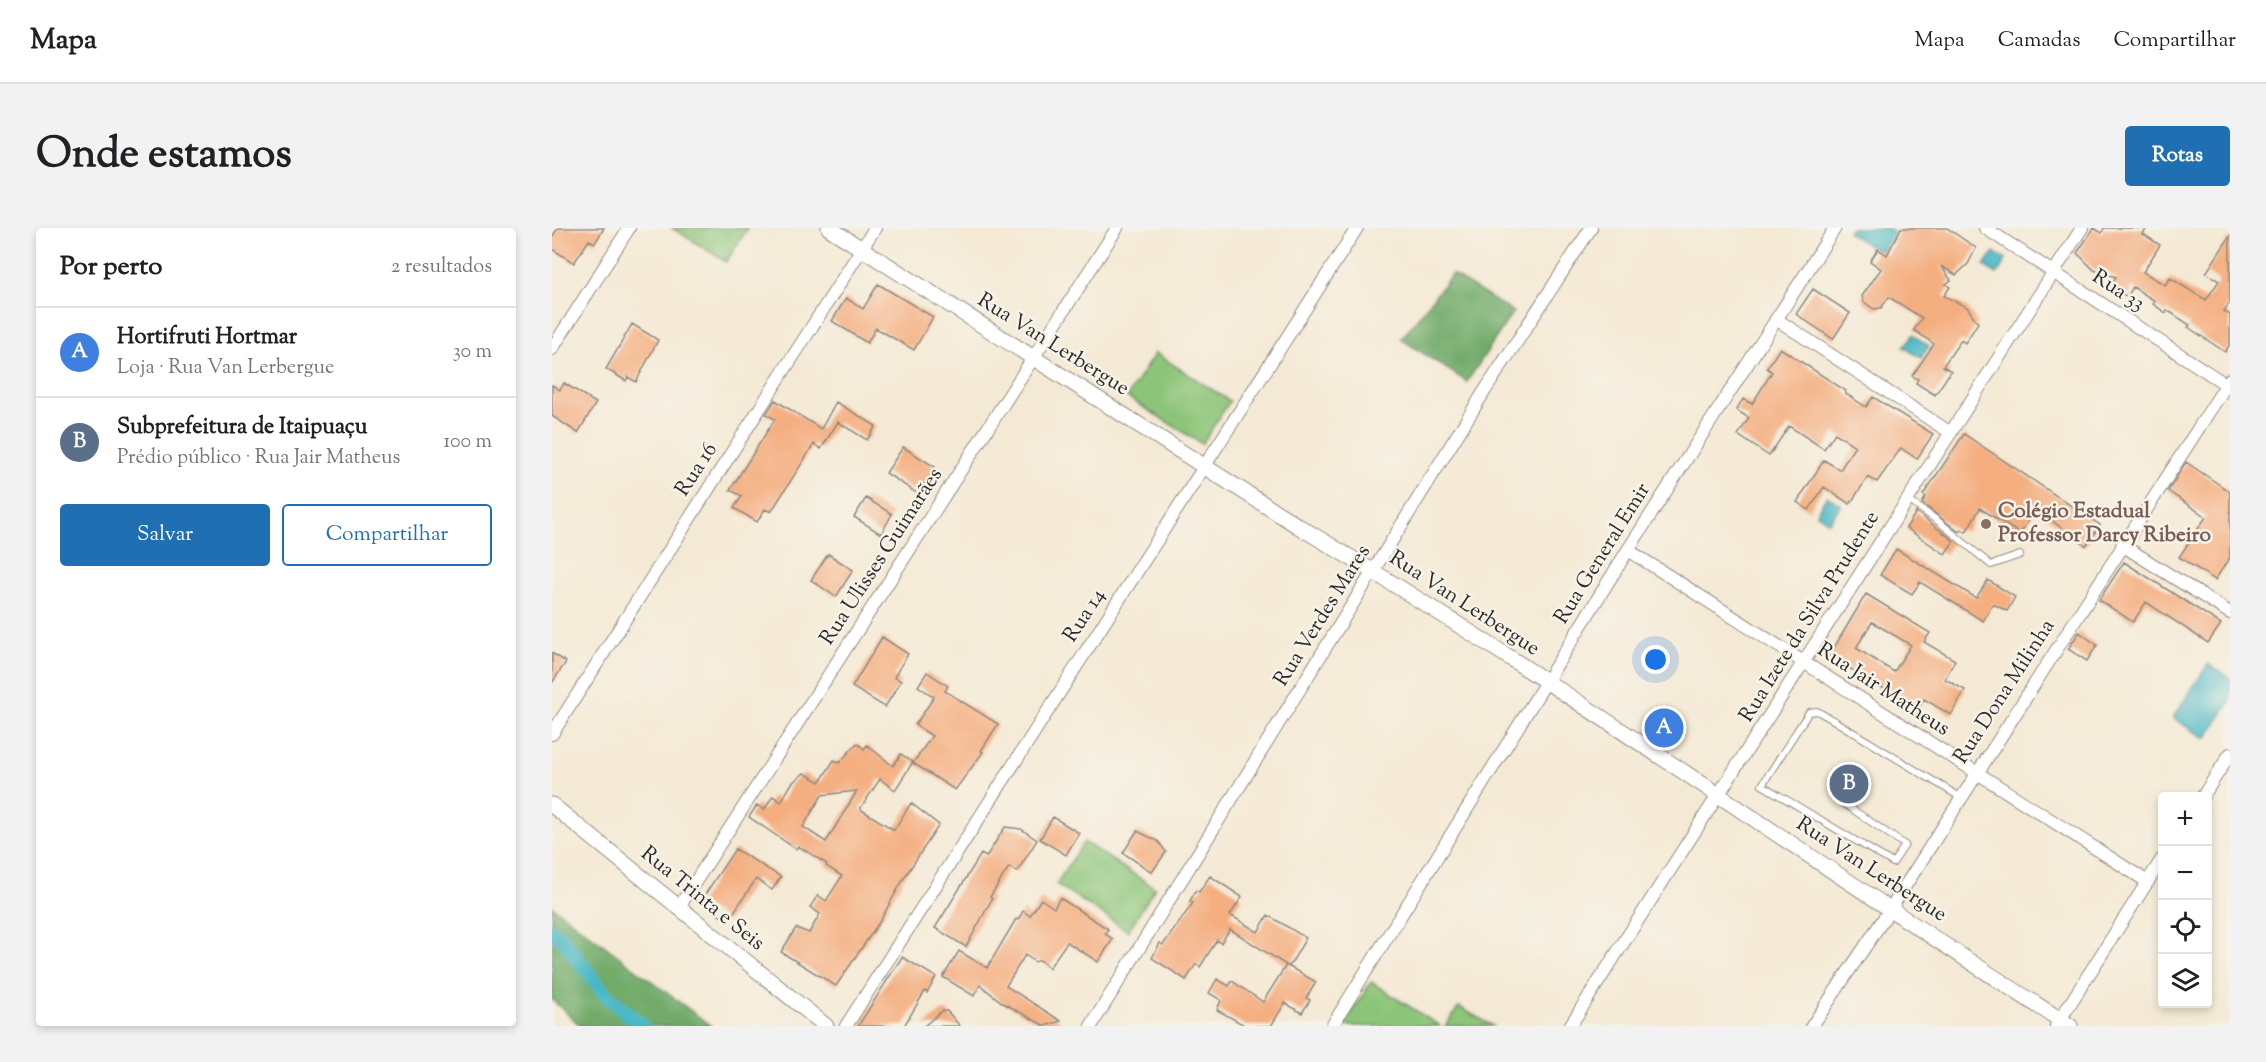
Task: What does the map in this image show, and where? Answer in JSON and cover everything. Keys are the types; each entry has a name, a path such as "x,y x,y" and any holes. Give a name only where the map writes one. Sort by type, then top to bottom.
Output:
{"street":[{"path":"552,349 629,228"},
{"name":"Rua Van Lerbergue","path":"829,228 1546,682 1891,908 2062,1024"},
{"name":"Rua 16","path":"552,734 875,228"},
{"name":"Rua Ulisses Guimarães","path":"680,906 1118,228"},
{"name":"Rua 14","path":"846,1026 1357,228"},
{"name":"Rua Verdes Mares","path":"1091,1026 1485,392 1592,228"},
{"name":"Rua General Emir","path":"1332,1026 1628,550 1835,228"},
{"name":"Rua 33","path":"1985,228 2229,383"},
{"name":"Rua Izete da Silva Prudente","path":"1570,1026 2082,228"},
{"path":"1776,319 1951,433"},
{"name":"Rua Dona Milinha","path":"1812,1026 1891,908 2122,545 2229,383"},
{"path":"2122,545 2230,613"},
{"name":"Rua Jair Matheus","path":"1628,550 2148,882"},
{"path":"2206,792 2230,754"},
{"name":"Rua Trinta e Seis","path":"552,805 826,1026"},
{"path":"2062,1024 2158,867"}],"lane":[{"path":"1908,500 1938,521 1991,565 2020,555"},
{"path":"1840,801 1905,845 1893,863 1762,785 1809,712 1816,711 1833,720 1960,797"}],"green space":[{"path":"672,228 748,228 726,262"},
{"path":"1452,274 1513,312 1467,382 1401,339"},
{"path":"1155,353 1230,401 1202,444 1127,397"},
{"path":"1084,842 1155,888 1128,931 1056,884"},
{"path":"552,906 711,1026 581,1026 552,1000"},
{"path":"1371,982 1440,1026 1343,1026"},
{"path":"1459,1007 1493,1026 1445,1026"}],"water":[{"path":"1851,228 1888,228 1894,232 1882,251 1878,249 1877,251 1848,232"},
{"path":"1994,252 2006,260 1997,274 1984,266"},
{"path":"1913,335 1929,346 1921,358 1904,347"},
{"path":"1827,496 1841,505 1829,522 1816,513"},
{"path":"2208,664 2230,678 2230,702 2206,739 2173,718"}],"building":[{"path":"558,228 604,228 595,243 589,240 574,263 552,249 552,237"},
{"path":"1901,228 1947,228 1976,248 1968,264 1956,275 1941,266 1951,280 1946,284 1950,287 1944,296 1967,307 1978,323 1965,343 1961,340 1943,366 1951,371 1935,395 1916,383 1918,379 1912,376 1934,344 1914,330 1922,318 1889,297 1881,308 1874,309 1864,302 1862,296 1881,269 1870,261 1878,249 1887,255"},
{"path":"2094,228 2102,233 2104,228 2147,228 2143,234 2160,245 2143,272 2165,285 2170,278 2206,300 2219,281 2206,273 2230,236 2230,302 2224,311 2230,315 2230,344 2225,352 2188,327 2190,325 2153,304 2155,301 2133,287 2127,297 2110,286 2116,277 2094,270 2077,253"},
{"path":"878,284 933,317 914,350 876,328 867,343 832,321 846,298 863,309"},
{"path":"1813,289 1850,313 1833,339 1796,314"},
{"path":"632,324 658,340 636,382 628,377 626,381 606,369"},
{"path":"1780,348 1846,391 1845,393 1866,407 1873,397 1933,434 1917,459 1901,448 1877,482 1868,477 1850,504 1824,487 1809,510 1797,502 1824,460 1840,470 1855,446 1835,433 1824,449 1789,426 1769,456 1738,435 1749,418 1736,410 1743,399 1752,404 1772,372 1767,368"},
{"path":"564,383 596,403 578,433 552,416 552,385 560,390"},
{"path":"775,400 821,429 836,402 876,426 867,440 838,422 821,449 814,444 771,512 765,509 757,522 734,508 742,496 730,490 775,419 766,414"},
{"path":"1964,434 2100,525 2086,546 2036,509 2020,534 1980,508 1966,532 1961,529 1959,532 1922,503 1926,497 1923,495"},
{"path":"903,447 935,467 918,494 886,473"},
{"path":"2186,462 2230,492 2230,557 2215,580 2179,557 2206,517 2168,491"},
{"path":"866,498 892,514 881,534 854,517"},
{"path":"1916,512 1954,541 1945,554 1906,528"},
{"path":"1896,549 1976,598 1988,580 2015,597 2007,611 1993,604 1983,621 1920,582 1912,594 1880,575"},
{"path":"828,554 853,570 836,597 811,580"},
{"path":"2124,562 2221,624 2208,643 2146,602 2133,622 2099,600"},
{"path":"1866,594 1930,633 1924,642 1955,660 1945,679 1965,690 1951,715 1924,699 1918,709 1829,656","holes":["1872,622 1911,645 1894,672 1856,648"]},
{"path":"2079,632 2097,645 2087,661 2068,649"},
{"path":"882,637 908,654 894,677 901,681 885,707 852,687"},
{"path":"552,653 566,662 552,683"},
{"path":"927,672 948,686 945,691 998,724 981,751 983,752 955,790 913,763 932,736 915,725 934,697 918,686"},
{"path":"857,743 864,749 867,745 893,766 901,754 913,762 895,790 880,779 860,809 894,830 911,803 939,825 904,878 880,921 836,986 781,952 796,928 809,933 820,914 810,907 818,895 826,901 842,876 826,866 827,864 798,846 796,849 749,817 757,805 764,810 773,796 781,802 792,783 804,773 820,782 834,760 839,763","holes":["857,791 826,842 803,827 822,795"]},
{"path":"1053,817 1079,833 1066,855 1040,839"},
{"path":"1005,827 1021,829 1037,840 1017,872 1009,867 990,897 992,899 966,947 935,928 981,854 986,857"},
{"path":"1137,831 1158,841 1166,852 1152,872 1123,853"},
{"path":"735,849 781,877 772,890 756,879 728,921 700,902"},
{"path":"1210,876 1242,897 1230,915 1258,932 1268,915 1306,938 1289,967 1230,929 1221,943 1217,940 1200,967 1196,964 1186,980 1152,958 1160,943 1163,945 1193,903 1190,901 1196,890 1199,892"},
{"path":"1060,898 1108,929 1105,934 1113,939 1098,962 1067,942 1049,968 1040,960 1035,962 1025,955 1006,986 1061,1021 1045,1026 1003,1003 980,985 974,996 943,977 959,951 987,968 1023,911 1030,916 1041,899 1054,908"},
{"path":"902,957 936,977 927,993 925,991 904,1026 858,1026"},
{"path":"1286,965 1316,982 1306,998 1310,1000 1302,1013 1285,1003 1271,1026 1246,1026 1217,1010 1221,1000 1209,993 1217,979 1229,986 1232,981 1263,1002"},
{"path":"942,1011 947,1011 960,1026 924,1026"}],"waterway":[{"path":"552,931 562,939 605,994 642,1026"}],"place":[{"name":"Colégio Estadual Professor Darcy Ribeiro","path":"1986,524"},
{"name":"Hortifruti Hortmar","path":"1664,728"},
{"name":"Subprefeitura de Itaipuaçu","path":"1849,784"}]}
